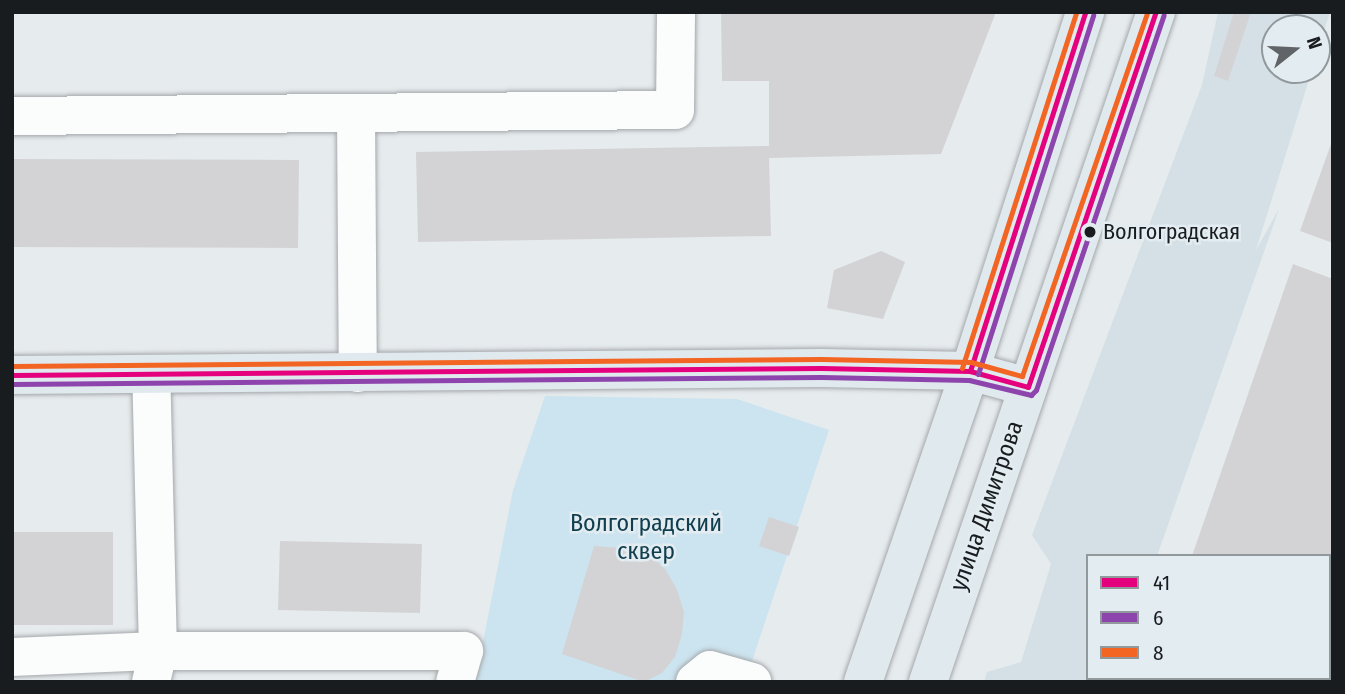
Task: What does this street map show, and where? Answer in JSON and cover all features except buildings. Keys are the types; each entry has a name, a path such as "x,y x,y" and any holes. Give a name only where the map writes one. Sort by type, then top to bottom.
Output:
{"main road":[{"path":"863,682 970,371 1085,12"},
{"name":"улица Димитрова","path":"928,682 1156,12"},
{"path":"12,375 807,368 970,371 1028,387"}],"lane":[{"path":"12,116 676,110 676,12"},
{"path":"356,113 358,373"},
{"path":"151,374 155,666"},
{"path":"12,657 155,666 464,651 455,682"},
{"path":"695,682 710,670 752,682"}],"shaded area":[{"path":"1218,12 1330,12 1261,14 1261,84 1308,84 1256,250 1279,209 1158,554 1086,554 1086,680 1113,680 1112,682 984,682 987,672 1021,662 1051,564 1032,535 1202,85"}],"green space":[{"name":"Волгоградский сквер","path":"545,396 737,399 829,430 745,682 475,682 513,490"}],"transit line":[{"name":"8","path":"962,368 1076,12"},
{"name":"41","path":"970,371 1085,12"},
{"name":"8","path":"12,366 821,359 971,362 1022,376 1147,12"},
{"name":"41","path":"12,375 821,368 970,371 1028,387 1156,12"},
{"name":"6","path":"978,374 1093,15"},
{"name":"6","path":"12,384 821,377 969,380 1031,395 1036,390 1164,15"}],"place":[{"name":"Волгоградская","path":"1090,232"}]}
